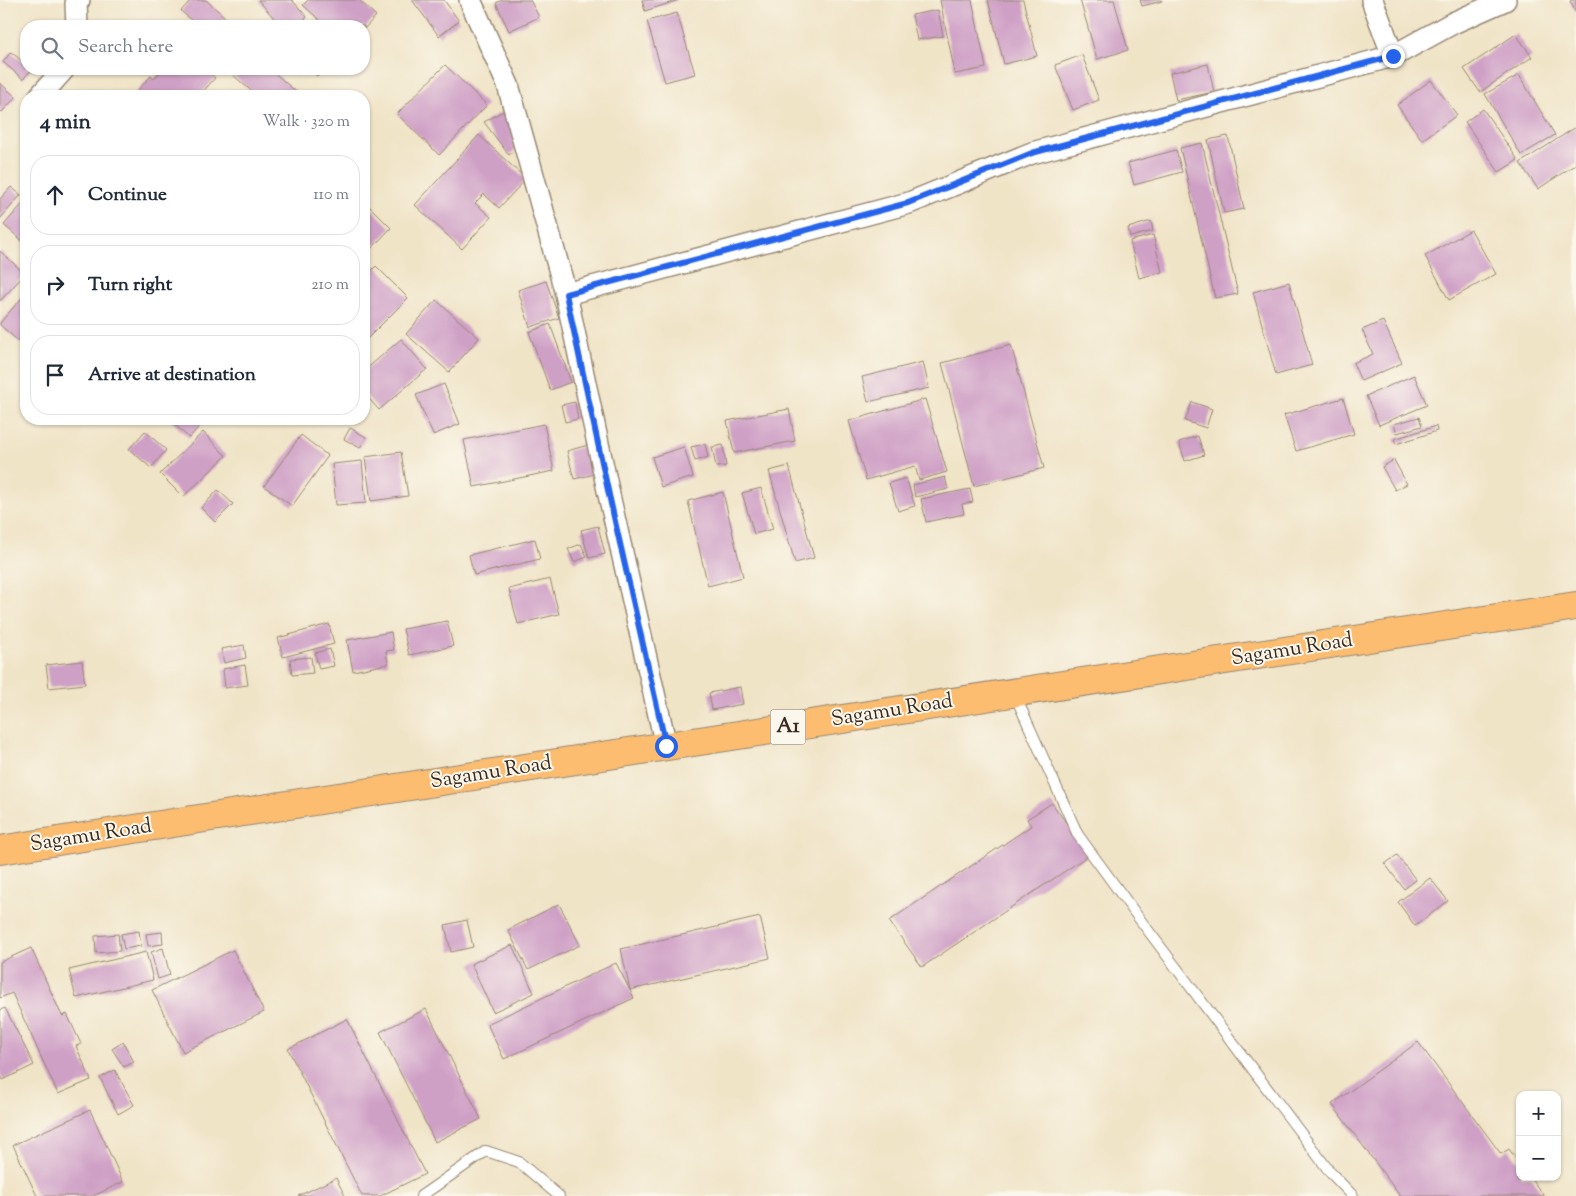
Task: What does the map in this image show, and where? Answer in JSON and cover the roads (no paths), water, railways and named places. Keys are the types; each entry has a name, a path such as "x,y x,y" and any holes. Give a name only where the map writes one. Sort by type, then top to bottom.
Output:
{"highway":[{"name":"Sagamu Road","path":"0,850 1576,606"}],"street":[{"path":"77,20 76,3 79,0"},
{"path":"470,0 508,85 566,294 666,746"},
{"path":"1372,0 1393,56"},
{"path":"566,294 908,203 1032,153 1393,56 1453,23 1505,0"},
{"path":"45,90 59,75"}],"lane":[{"path":"1014,693 1078,835 1330,1172 1353,1196"},
{"path":"421,1196 486,1152 519,1162 559,1196"}]}
